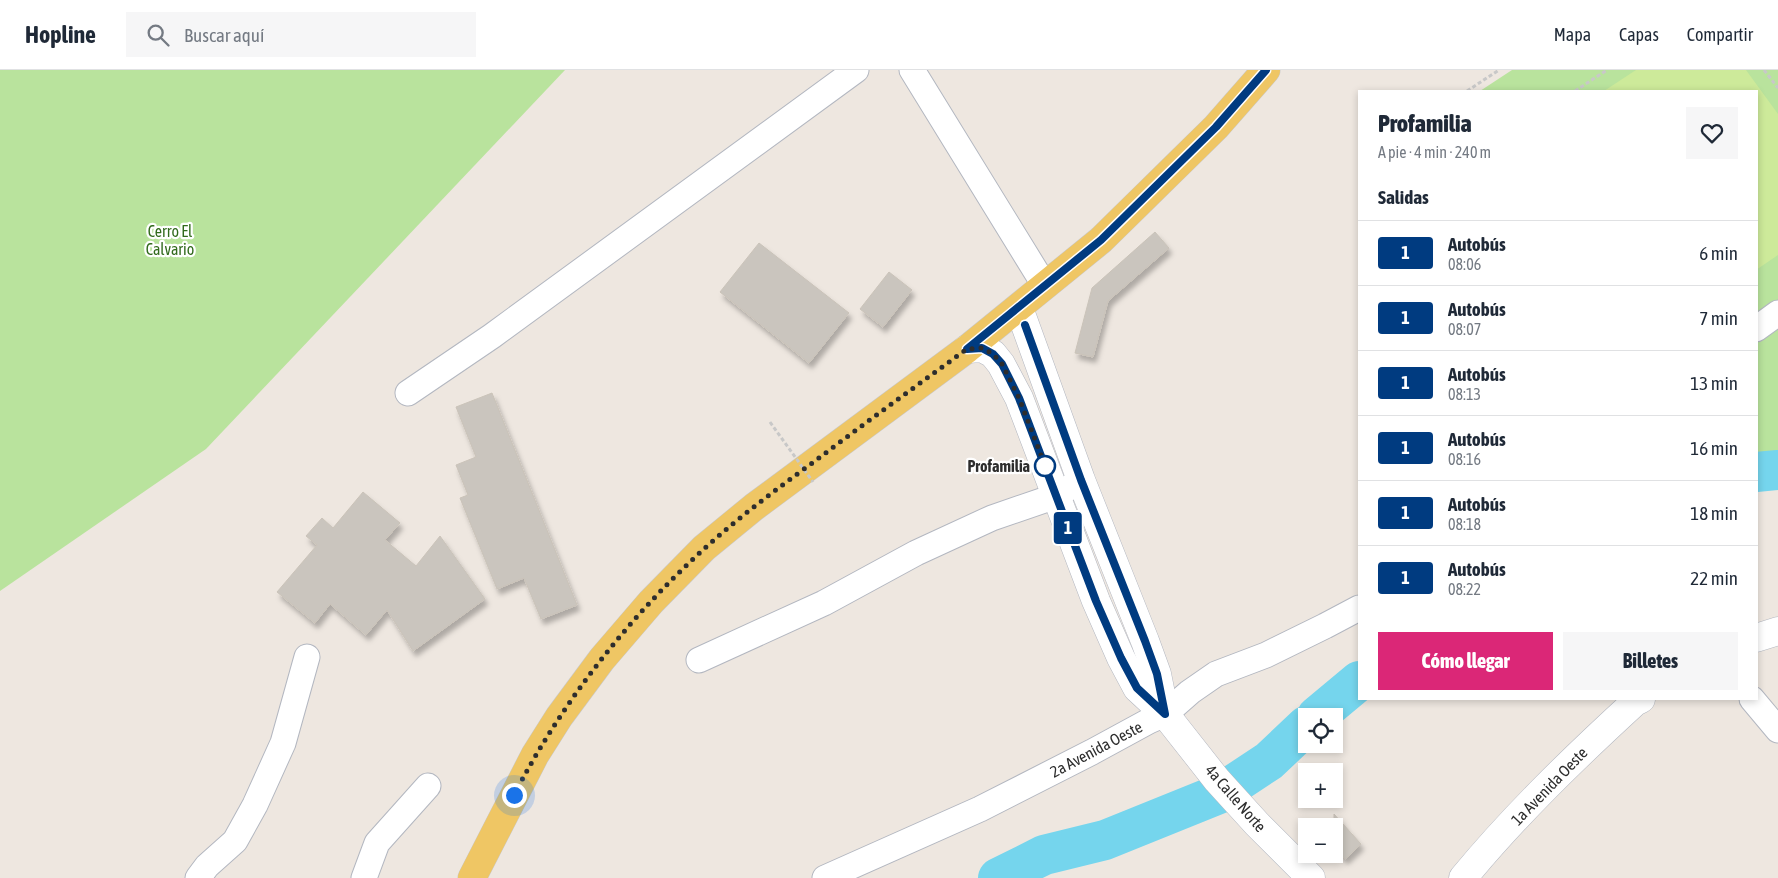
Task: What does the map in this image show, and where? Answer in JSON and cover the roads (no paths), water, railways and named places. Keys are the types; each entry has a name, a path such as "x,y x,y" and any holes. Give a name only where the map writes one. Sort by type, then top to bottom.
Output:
{"main road":[{"path":"472,878 535,755 559,717 602,659 651,602 704,548 754,507 967,349 1101,240 1216,127 1266,70"}],"street":[{"path":"408,393 492,336 856,70"},
{"path":"912,70 1045,286"},
{"name":"4a Calle Norte","path":"1019,308 1081,480 1145,641 1171,721"},
{"name":"4a Calle Norte","path":"967,349 982,348 993,354 1002,364 1019,398 1096,601 1121,658 1137,688 1171,721 1217,780 1310,878"},
{"path":"699,660 824,602 916,553 992,518 1056,496 1081,480"},
{"name":"2a Avenida Oeste","path":"825,878 980,809 1149,721 1171,721 1190,692 1216,674 1266,655 1358,609"},
{"path":"1758,637 1778,631"},
{"path":"198,878 206,866 235,841 255,805 283,743 307,657"},
{"name":"1a Avenida Oeste","path":"1463,878 1568,764 1634,702 1639,700"},
{"path":"1753,700 1778,730"},
{"path":"364,878 377,843 428,786"}],"waterway":[{"path":"1758,472 1778,470"},
{"path":"1327,708 1358,682"},
{"path":"998,878 1044,855 1105,840 1219,794 1269,761 1298,734"}],"place":[{"name":"Profamilia","path":"1045,466"}],"park label":[{"name":"Cerro El Calvario","path":"170,240"}]}
